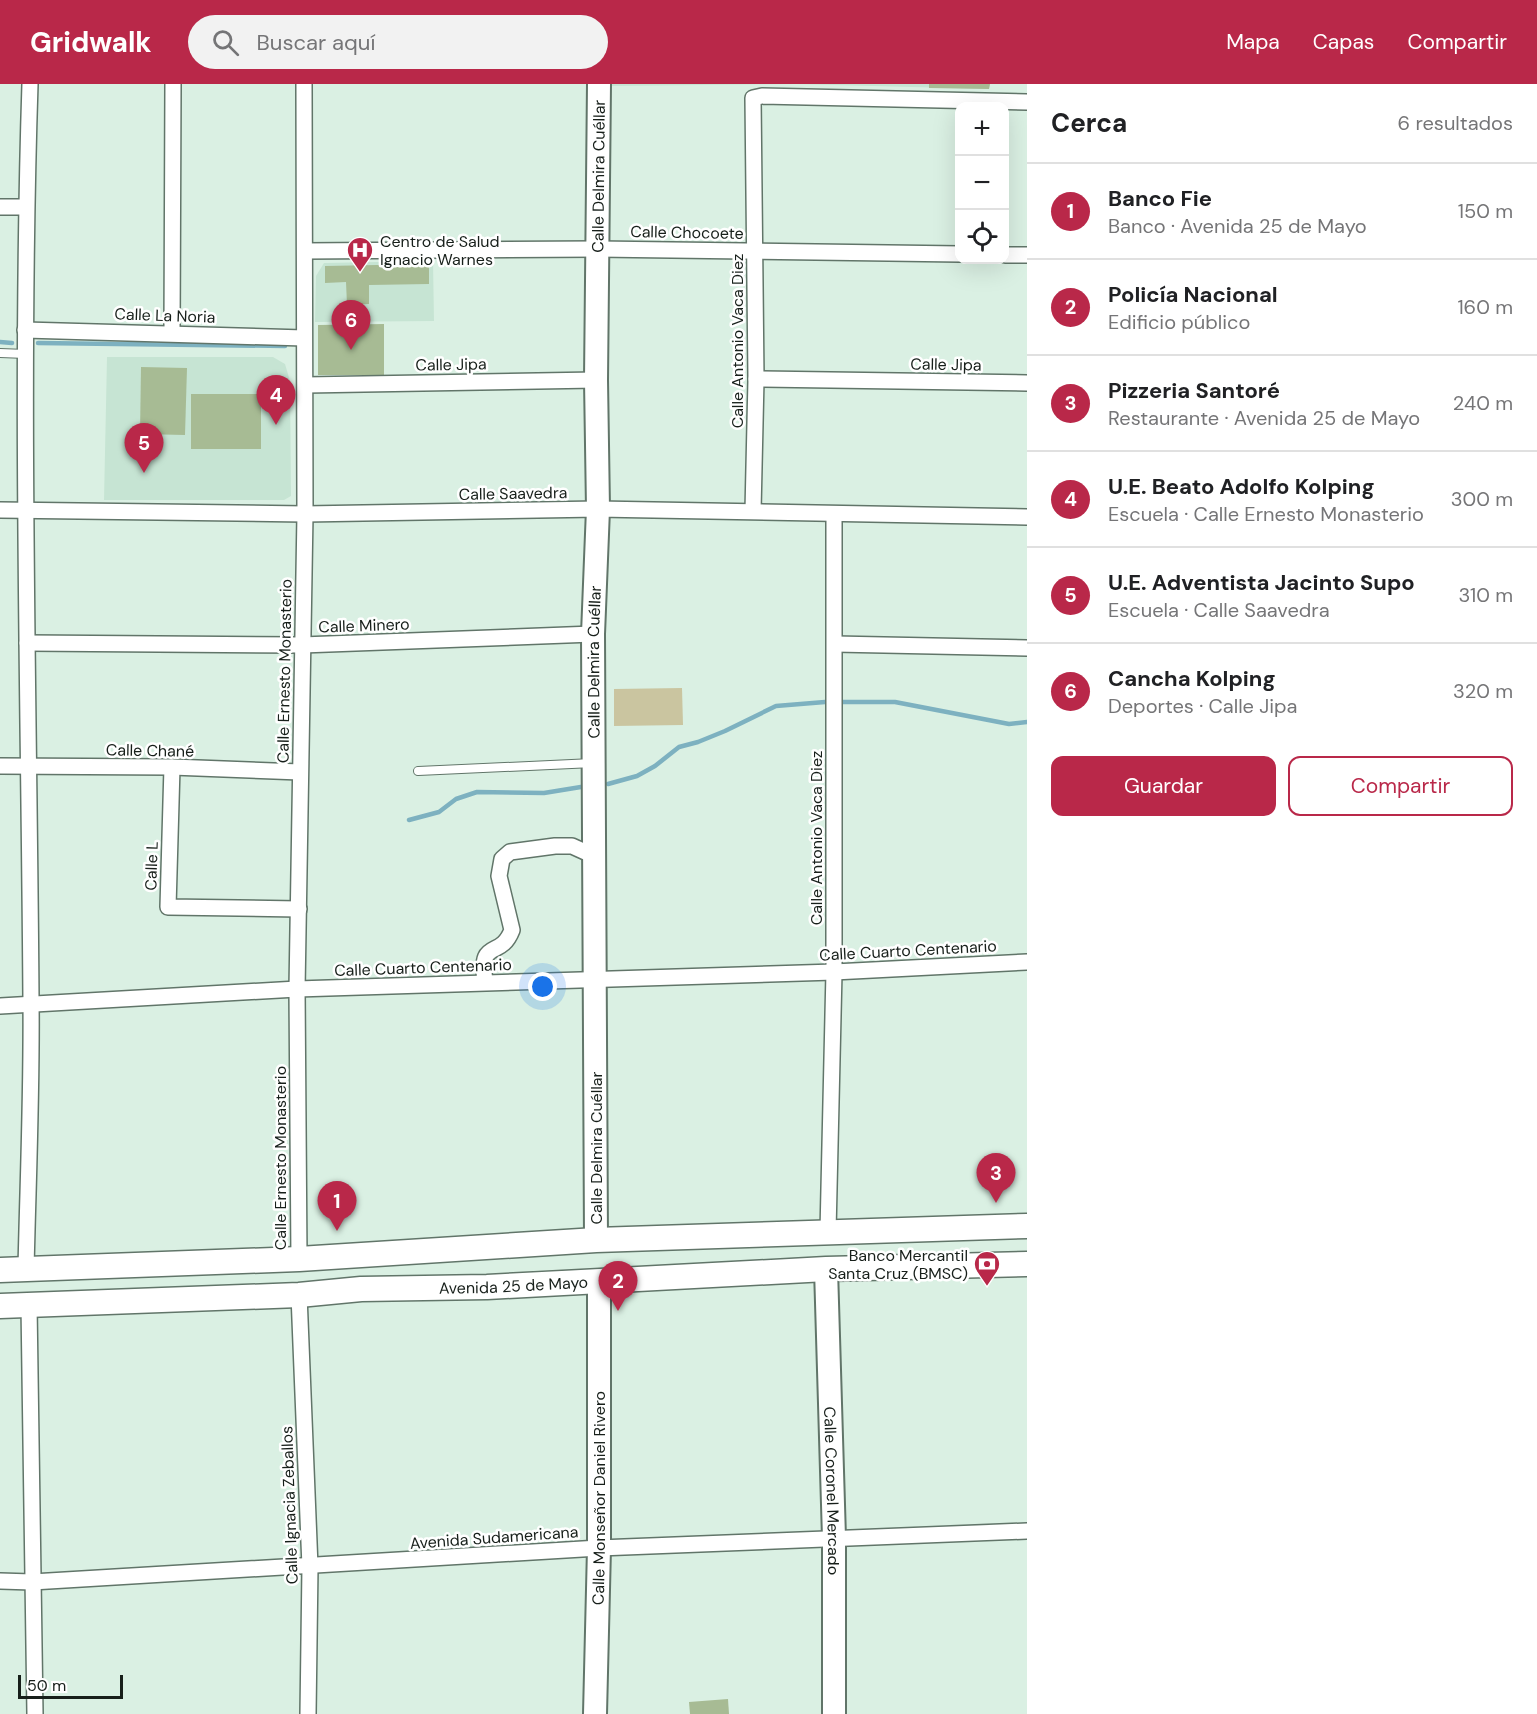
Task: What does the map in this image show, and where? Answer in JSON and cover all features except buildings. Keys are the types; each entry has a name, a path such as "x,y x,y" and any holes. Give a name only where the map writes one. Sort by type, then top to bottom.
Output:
{"main road":[{"name":"Calle Delmira Cuéllar","path":"596,1240 593,634 598,509 596,380 599,84"},
{"path":"0,1270 299,1259 596,1240 1027,1226"},
{"path":"978,1227 971,1234 967,1243 967,1253 971,1260 980,1265"},
{"path":"926,1266 939,1261 944,1250 941,1239 933,1229"},
{"path":"487,1287 475,1280 473,1270 479,1258 498,1246"},
{"path":"361,1289 377,1281 411,1279 428,1275 434,1270 436,1264 422,1251"},
{"name":"Avenida 25 de Mayo","path":"0,1306 299,1295 361,1289 599,1282 826,1269 1027,1264"},
{"name":"Calle Coronel Mercado","path":"826,1269 834,1538 834,1714"},
{"name":"Calle Monseñor Daniel Rivero","path":"595,1714 599,1548 599,1282"}],"street":[{"path":"26,1269 31,1004 27,767 25,330 30,84"},
{"path":"172,333 173,84"},
{"name":"Calle Ernesto Monasterio","path":"299,1259 297,989 306,385 304,84"},
{"name":"Calle Antonio Vaca Diez","path":"753,511 756,379 753,98 762,96 1027,102"},
{"path":"0,207 26,207"},
{"name":"Calle Chocoete","path":"305,251 598,249 955,254"},
{"path":"1009,255 1027,255"},
{"name":"Calle La Noria","path":"25,330 304,338"},
{"name":"Calle Jipa","path":"756,379 1027,383"},
{"name":"Calle Jipa","path":"306,385 596,380"},
{"name":"Calle Saavedra","path":"0,510 305,514 598,509 1027,517"},
{"name":"Calle Antonio Vaca Diez","path":"828,1232 834,972 834,515"},
{"name":"Calle Minero","path":"27,643 302,645 593,634"},
{"path":"835,644 1027,648"},
{"name":"Calle Chané","path":"0,766 172,767 300,772"},
{"name":"Calle L","path":"172,767 168,907 299,909"},
{"path":"485,982 484,957 508,939 512,930 499,876 502,859 510,852 555,846 572,846 594,856"},
{"name":"Calle Cuarto Centenario","path":"0,1005 297,989 834,972 1027,962"},
{"name":"Calle Ignacia Zeballos","path":"299,1295 310,1567 308,1714"},
{"path":"29,1305 35,1714"},
{"name":"Avenida Sudamericana","path":"0,1581 32,1582 310,1567 599,1548 1027,1531"}],"lane":[{"path":"0,353 26,354"},
{"path":"418,771 594,763"}],"shaded area":[{"path":"612,84 796,84 612,86"},
{"path":"796,84 990,84 989,89"},
{"path":"433,261 434,321 315,322 316,276 324,263"},
{"path":"107,357 273,357 285,364 290,381 291,496 284,500 104,500"},
{"path":"682,688 683,725 614,726 614,689"}],"waterway":[{"path":"0,342 12,343"},
{"path":"38,343 285,346"},
{"path":"608,784 637,776 655,766 679,747 725,731 776,706 825,702"},
{"path":"841,702 895,702 1009,724 1027,722"},
{"path":"409,820 439,812 456,799 477,792 544,793 587,786"}],"place":[{"name":"Centro de Salud Ignacio Warnes","path":"360,273"},
{"name":"Cancha Kolping","path":"351,350"},
{"name":"U.E. Beato Adolfo Kolping","path":"276,425"},
{"name":"U.E. Adventista Jacinto Supo","path":"144,473"},
{"name":"Pizzeria Santoré","path":"996,1203"},
{"name":"Banco Fie","path":"337,1231"},
{"name":"Banco Mercantil Santa Cruz (BMSC)","path":"987,1287"},
{"name":"Policía Nacional","path":"618,1311"}]}
